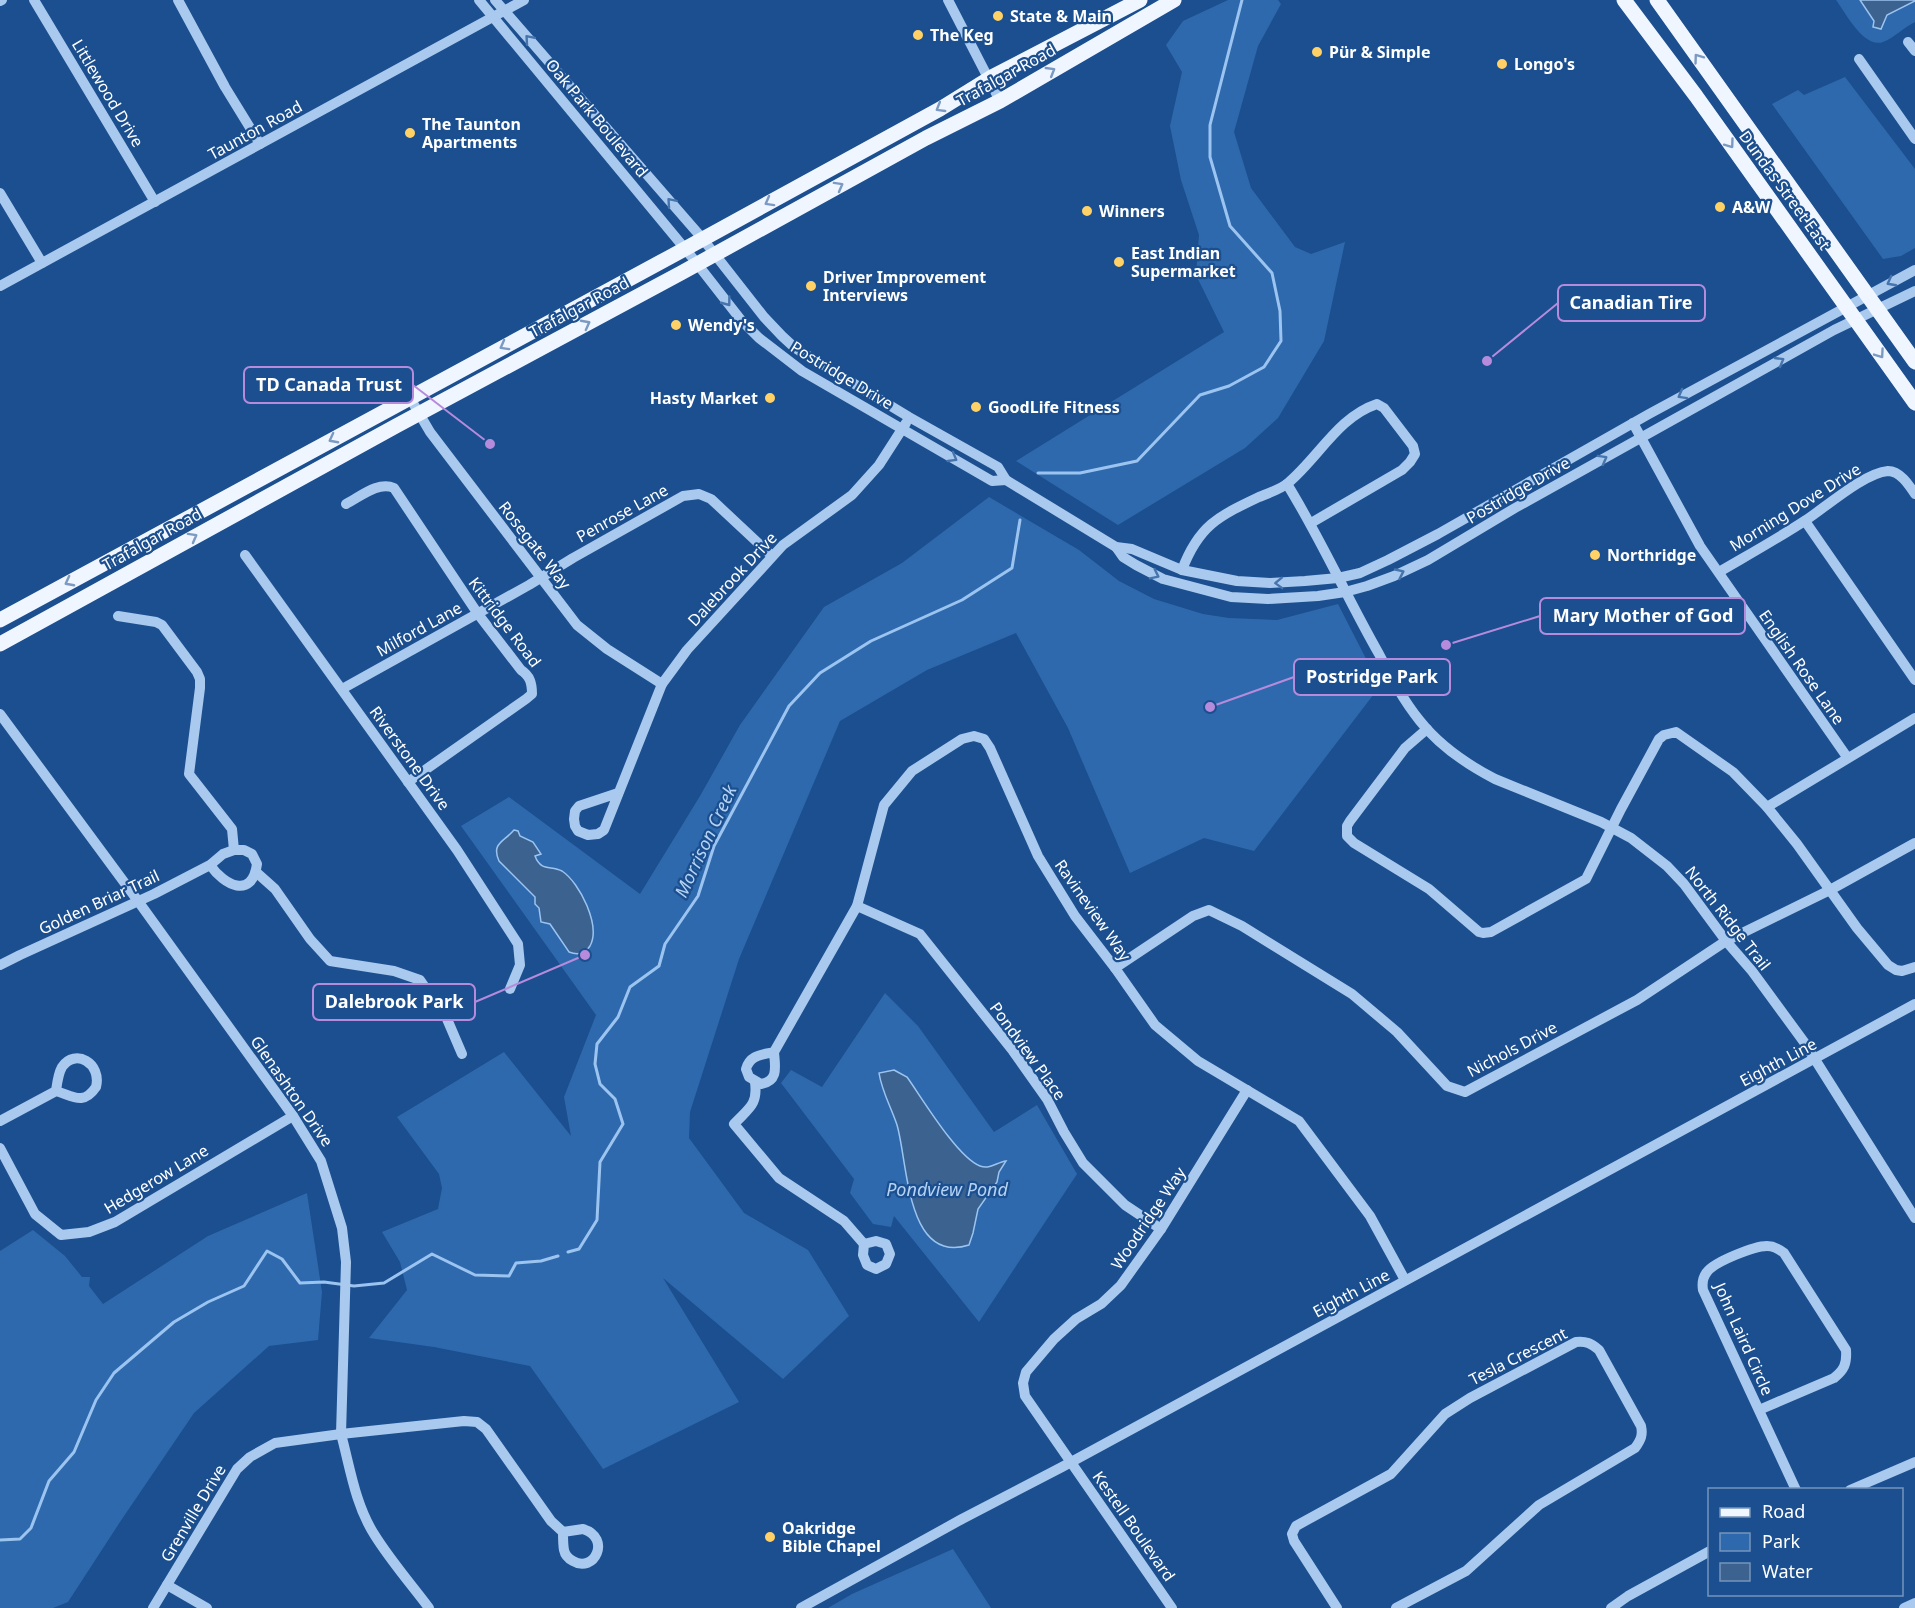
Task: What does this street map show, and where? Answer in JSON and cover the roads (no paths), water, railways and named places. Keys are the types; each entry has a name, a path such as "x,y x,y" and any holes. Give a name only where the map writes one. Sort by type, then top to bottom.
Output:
{"main road":[{"name":"Trafalgar Road","path":"0,644 419,413 691,256 990,78 1140,0"},
{"name":"Trafalgar Road","path":"708,246 1000,101 1174,0"},
{"name":"Dundas Street East","path":"1624,0 1690,88 1915,403"},
{"name":"Dundas Street East","path":"1657,0 1915,362"},
{"name":"Trafalgar Road","path":"0,620 410,398 691,256"}],"street":[{"name":"Littlewood Drive","path":"34,0 102,110 155,202"},
{"path":"178,0 225,87 260,144"},
{"name":"Oak Park Boulevard","path":"479,0 691,256"},
{"name":"Oak Park Boulevard","path":"495,0 708,246"},
{"name":"Taunton Road","path":"0,286 524,0"},
{"path":"948,0 1000,101"},
{"path":"1908,42 1915,51"},
{"path":"1859,59 1915,139"},
{"path":"0,193 42,263"},
{"name":"Postridge Drive","path":"708,246 747,297 795,348 909,417 998,467 1006,480 1116,547 1123,557 1163,579 1231,597 1268,599 1345,592 1394,576 1428,560 1834,330 1915,291"},
{"name":"Postridge Drive","path":"691,256 741,320 776,353 992,481 1006,480"},
{"name":"Postridge Drive","path":"1116,547 1132,549 1182,570 1238,581 1270,583 1338,578 1360,573 1438,534 1734,367 1915,270"},
{"name":"Rosegate Way","path":"410,398 430,432 577,625 607,649 662,684"},
{"path":"1182,570 1187,556 1202,533 1221,515 1287,484 1350,418 1364,409 1377,405 1384,408 1413,446 1415,454 1410,462 1402,470 1311,523"},
{"name":"Dalebrook Drive","path":"618,793 579,806 575,811 574,819 574,826 578,831 588,835 598,834 604,830 662,684 687,650 783,545 852,495 879,465 909,417"},
{"name":"English Rose Lane","path":"1633,423 1700,546 1847,757"},
{"name":"Morning Dove Drive","path":"1719,572 1805,521 1870,475 1887,471 1894,472 1907,482 1915,494"},
{"name":"North Ridge Trail","path":"1287,484 1311,523 1345,592 1401,694 1427,729 1481,772 1631,838 1667,866 1684,884 1726,941 1752,971 1815,1060 1915,1218"},
{"name":"Kittridge Road","path":"346,504 380,486 387,485 394,488 478,614 521,670 528,675 532,684 532,694 408,782"},
{"name":"Penrose Lane","path":"542,578 683,496 699,494 711,499 772,556"},
{"path":"1805,521 1915,680"},
{"name":"Riverstone Drive","path":"245,555 457,850 518,944 520,965 510,989"},
{"name":"Milford Lane","path":"342,689 542,578"},
{"path":"118,616 156,621 162,624 200,679 189,774 232,829 234,850 244,850 252,854 257,864 252,880 237,886 228,884 210,865"},
{"name":"Glenashton Drive","path":"0,714 293,1116 321,1161 342,1228 346,1263 341,1434 354,1489 373,1533 429,1608"},
{"path":"1767,807 1915,718"},
{"path":"1427,729 1405,748 1350,821 1347,826 1347,836 1354,843 1428,889 1479,932 1491,932 1583,882 1590,873 1611,828 1659,739 1676,732 1733,772 1767,807 1797,844 1857,928 1888,965 1902,971 1915,967"},
{"name":"Ravineview Way","path":"755,1082 768,1083 773,1079 776,1071 774,1052 857,906 884,805 912,771 962,740 974,736 984,739 1038,856 1075,916 1155,1025 1198,1061 1299,1121 1370,1216 1405,1280"},
{"name":"Nichols Drive","path":"1115,968 1193,916 1209,910 1242,926 1352,994 1397,1032 1447,1086 1465,1092 1637,1000 1726,941 1830,890 1915,843"},
{"name":"Golden Briar Trail","path":"0,965 138,901 210,865 223,854 234,850"},
{"path":"256,872 275,889 310,939 330,961 394,971 420,980 447,1019 462,1053"},
{"name":"Pondview Place","path":"857,906 920,934 1013,1051 1047,1099 1083,1163 1125,1205 1161,1229"},
{"name":"Eighth Line","path":"801,1608 1915,1004"},
{"path":"774,1052 754,1056 748,1062 746,1069 749,1077 755,1082 757,1092 755,1102 734,1124 779,1178 844,1221 864,1244"},
{"name":"Woodridge Way","path":"1071,1462 1025,1396 1023,1383 1026,1372 1054,1339 1076,1319 1101,1304 1121,1285 1161,1229 1247,1090"},
{"path":"0,1121 56,1091"},
{"name":"Hedgerow Lane","path":"0,1148 35,1214 61,1235 89,1232 115,1222 293,1116"},
{"name":"John Laird Circle","path":"1759,1410 1834,1378 1843,1371 1847,1362 1846,1350 1784,1253 1778,1248 1768,1246 1753,1248 1712,1267 1705,1274 1702,1282 1703,1290 1795,1488"},
{"name":"Tesla Crescent","path":"1337,1608 1294,1541 1293,1534 1296,1526 1390,1474 1445,1414 1470,1398 1575,1342 1585,1341 1593,1344 1599,1350 1641,1426 1642,1435 1639,1443 1635,1448 1539,1504 1466,1571 1396,1608"},
{"name":"Grenville Drive","path":"153,1608 237,1469 250,1456 275,1443 464,1421 477,1422 486,1429 551,1521 563,1532"},
{"path":"1854,1488 1915,1461"},
{"name":"Kestell Boulevard","path":"1071,1462 1172,1608"},
{"path":"1611,1608 1628,1596 1708,1552"},
{"path":"167,1585 207,1608"},
{"path":"1904,1608 1915,1603"}],"water":[{"path":"1860,0 1915,1 1887,15 1881,29 1873,27 1874,21"},
{"path":"514,830 518,831 520,836 533,842 541,854 535,856 540,864 562,871 582,895 593,928 590,946 583,952 578,954 569,952 550,924 541,922 535,897 499,861 498,846"},
{"name":"Pondview Pond","path":"894,1070 907,1077 951,1139 971,1160 980,1166 987,1167 1006,1161 999,1172 997,1182 978,1209 969,1245 948,1247 933,1240 921,1226 908,1185 897,1125 880,1080 879,1073"}],"waterway":[{"name":"Morrison Creek","path":"1038,473 1080,473 1137,461 1200,395 1229,386 1264,367 1281,341 1280,311 1272,273 1230,226 1210,157 1210,125 1242,0"},
{"name":"Morrison Creek","path":"568,1252 579,1249 597,1220 600,1162 623,1124 615,1099 600,1084 595,1064 597,1044 618,1017 630,987 659,966 665,944 698,896 714,846 789,706 820,673 871,641 962,600 1012,568 1020,520"},
{"name":"Morrison Creek","path":"0,1540 20,1539 31,1528 49,1481 74,1452 96,1400 114,1373 174,1322 208,1302 244,1286 267,1251 282,1259 300,1283 324,1282 354,1286 384,1283 432,1254 475,1275 509,1276 516,1263 541,1261 558,1256"}],"place":[{"name":"State & Main","path":"998,16"},
{"name":"The Keg","path":"918,35"},
{"name":"Pür & Simple","path":"1317,52"},
{"name":"Longo's","path":"1502,64"},
{"name":"The Taunton Apartments","path":"410,133"},
{"name":"A&W","path":"1720,207"},
{"name":"Winners","path":"1087,211"},
{"name":"East Indian Supermarket","path":"1119,262"},
{"name":"Driver Improvement Interviews","path":"811,286"},
{"name":"Wendy's","path":"676,325"},
{"name":"Canadian Tire","path":"1487,361"},
{"name":"Hasty Market","path":"770,398"},
{"name":"GoodLife Fitness","path":"976,407"},
{"name":"TD Canada Trust","path":"490,444"},
{"name":"Northridge","path":"1595,555"},
{"name":"Mary Mother of God","path":"1446,645"},
{"name":"Postridge Park","path":"1210,707"},
{"name":"Dalebrook Park","path":"585,955"},
{"name":"Oakridge Bible Chapel","path":"770,1537"}]}
